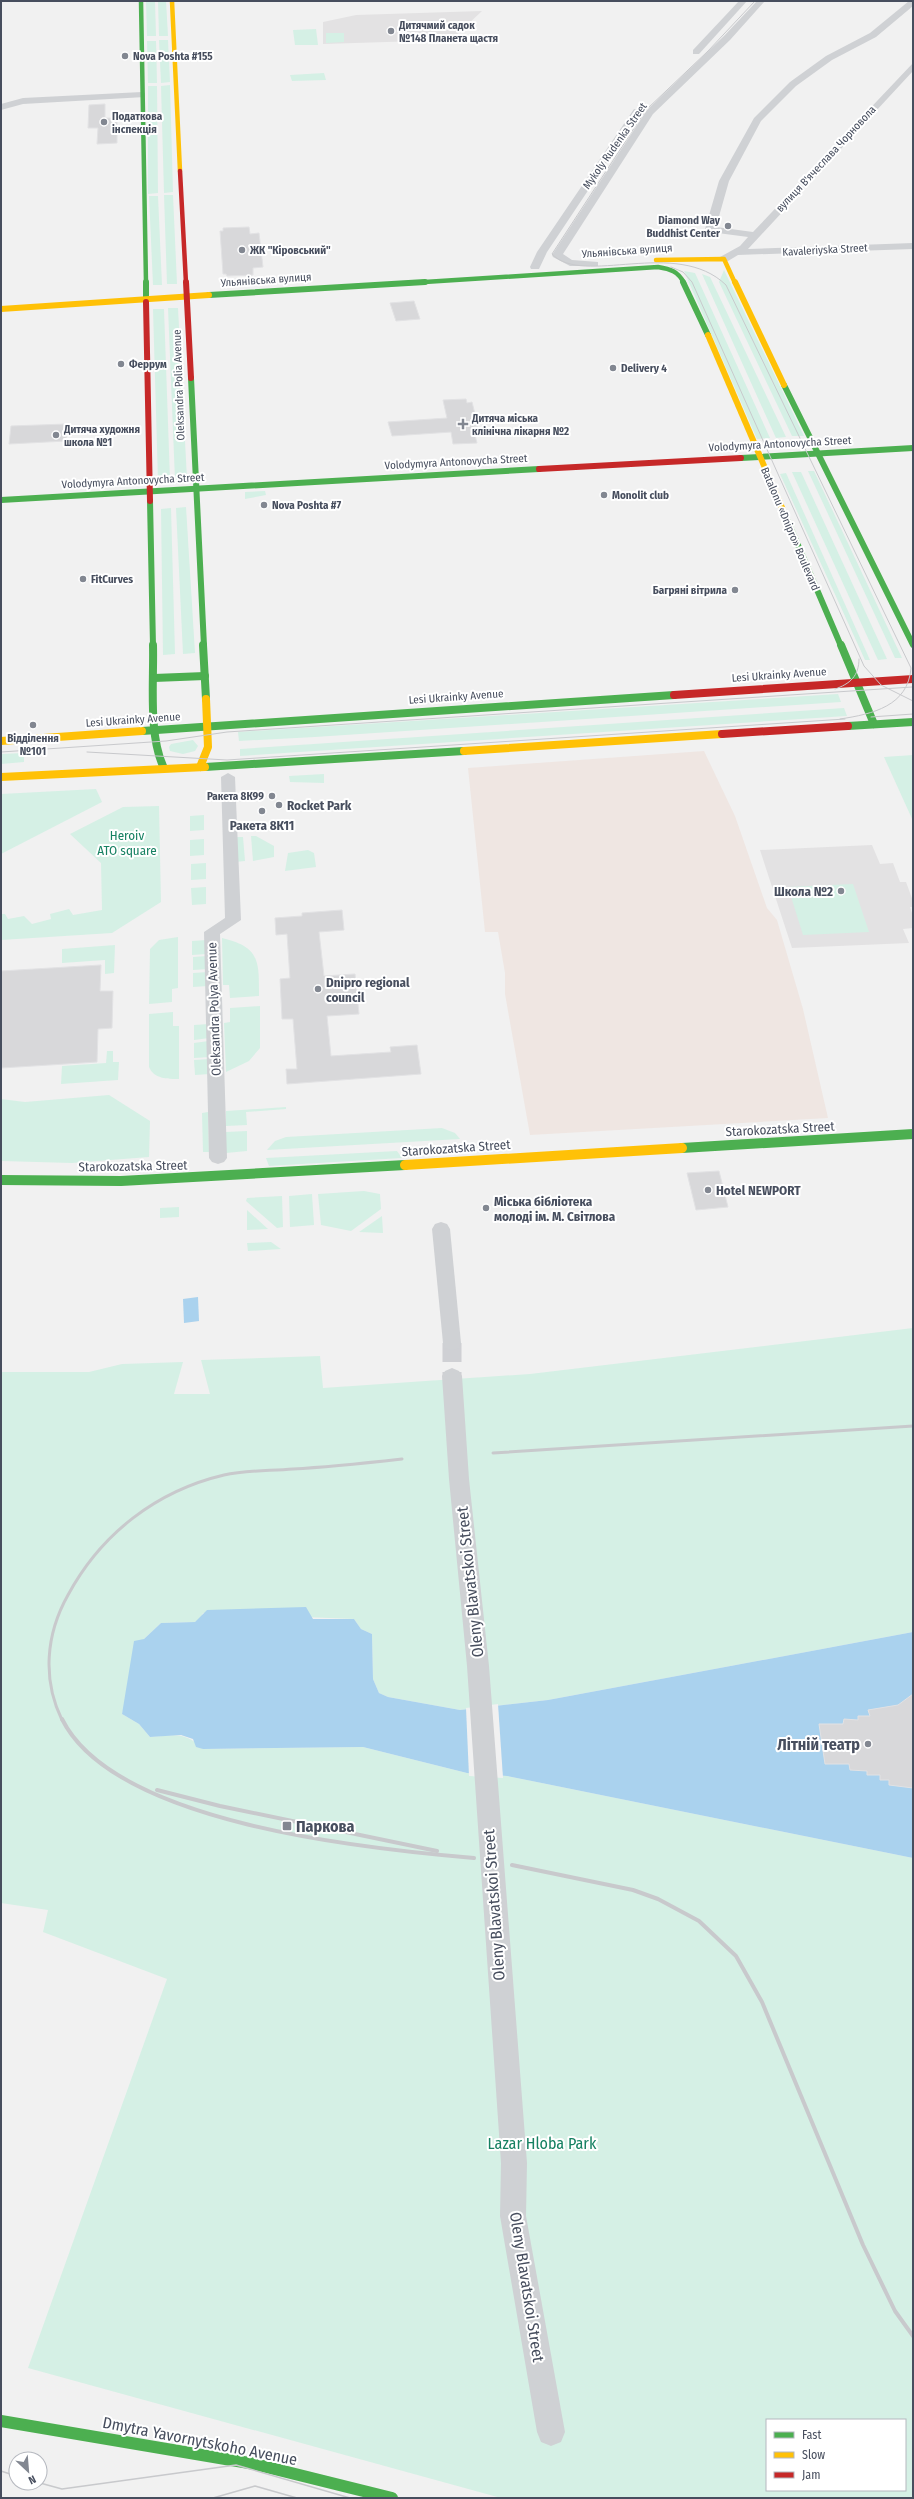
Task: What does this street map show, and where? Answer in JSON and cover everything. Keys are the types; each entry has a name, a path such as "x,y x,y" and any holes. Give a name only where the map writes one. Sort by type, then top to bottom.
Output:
{"main road":[{"path":"141,1 155,730 158,756 164,768"},
{"name":"Oleksandra Polia Avenue","path":"172,1 181,214 188,297 195,489 208,726 208,747 200,767"},
{"path":"724,259 725,265 820,454 913,645"},
{"name":"Ульянівська вулиця","path":"534,270 594,264 724,259"},
{"path":"676,271 683,265 702,260"},
{"name":"Ульянівська вулиця","path":"534,270 641,267 676,271"},
{"name":"Batalonu «Dnipro» Boulevard","path":"676,271 694,305 874,724"},
{"name":"Ульянівська вулиця","path":"1,309 516,275"},
{"name":"Volodymyra Antonovycha Street","path":"1,500 913,448"},
{"path":"154,678 205,676"},
{"name":"Lesi Ukrainky Avenue","path":"1,741 913,679"},
{"path":"1,777 200,767 913,722"},
{"name":"Starokozatska Street","path":"1,1180 120,1181 181,1178 913,1134"},
{"name":"Dmytra Yavornytskoho Avenue","path":"1,2421 255,2464 392,2498"}],"street":[{"path":"689,58 743,1"},
{"name":"Mykoly Rudenka Street","path":"516,275 534,270 557,255 650,112 727,38 761,1"},
{"path":"755,235 710,229 724,181 757,120 793,84 830,58 873,35 913,2"},
{"name":"вулиця В'ячеслава Чорновола","path":"738,252 913,66"},
{"path":"1,107 23,101 142,95"},
{"name":"Mykoly Rudenka Street","path":"534,270 542,252 631,119 645,102"},
{"name":"Kavaleriyska Street","path":"738,252 913,246"},
{"path":"724,259 738,252"},
{"path":"557,255 570,263 594,264"},
{"name":"Oleksandra Polya Avenue","path":"218,1158 212,932 233,920 228,777"},
{"path":"441,1229 452,1343"},
{"name":"Oleny Blavatskoi Street","path":"452,1376 459,1479 478,1666 486,1804 513,2156 513,2216 551,2432"}],"shaded area":[{"name":"Дитячмий садок №148 Планета щастя","path":"482,11 451,40 323,44 323,22 356,15"},
{"path":"704,751 735,816 767,908 777,920 803,1009 828,1118 530,1135 505,994 505,973 498,932 485,932 468,768"},
{"name":"Школа №2","path":"872,845 880,864 893,863 900,882 906,882 913,901 913,907 910,907 913,916 913,928 903,929 909,943 792,948 760,850"}],"green space":[{"path":"146,1 155,1 156,36 147,36"},
{"path":"158,1 166,1 168,36 159,36"},
{"path":"316,29 318,45 295,45 293,30"},
{"path":"326,33 344,33 344,42 326,43"},
{"path":"159,40 168,40 170,82 161,83"},
{"path":"147,41 156,41 157,83 148,83"},
{"path":"324,73 326,80 292,81 290,75"},
{"path":"170,85 173,192 164,193 161,86"},
{"path":"148,86 157,86 158,193 148,194"},
{"path":"164,195 173,195 177,284 167,284"},
{"path":"149,196 158,196 162,285 153,285"},
{"path":"724,270 804,436 792,436 719,282"},
{"path":"684,271 695,273 770,438 757,439"},
{"path":"702,274 710,277 786,437 776,438"},
{"path":"168,308 178,308 187,479 175,480"},
{"path":"153,309 164,309 170,480 158,481"},
{"path":"808,471 814,471 902,658 895,658"},
{"path":"792,472 801,472 887,659 878,660"},
{"path":"786,473 870,660 865,660 780,474"},
{"path":"265,491 266,495 245,499 245,492"},
{"path":"186,507 195,653 183,654 176,508"},
{"path":"171,508 175,654 163,655 161,509"},
{"path":"838,694 841,702 315,737 239,741 238,732"},
{"path":"844,708 847,716 240,756 240,749"},
{"path":"193,740 198,746 195,751 183,754 170,751 169,747 171,744"},
{"path":"24,753 24,762 1,764 1,754"},
{"path":"913,755 913,821 884,757"},
{"path":"324,774 324,783 290,782 289,776"},
{"name":"Heroiv ATO square","path":"96,789 102,802 1,854 1,794"},
{"name":"Heroiv ATO square","path":"159,806 161,902 112,933 1,940 1,914 5,914 8,919 24,916 32,924 51,919 50,914 69,909 73,915 102,910 101,863 70,834 123,807"},
{"path":"204,815 204,830 190,831 190,816"},
{"path":"251,836 256,836 274,846 274,857 253,861"},
{"path":"233,837 243,837 245,861 235,862"},
{"path":"204,839 204,855 190,856 190,840"},
{"path":"308,850 314,853 316,867 285,871 288,853"},
{"path":"206,863 206,879 191,880 191,864"},
{"path":"853,884 869,932 803,935 788,887"},
{"path":"206,887 206,904 192,905 191,888"},
{"path":"178,937 178,988 172,989 172,1002 149,1004 150,949 159,940"},
{"path":"222,938 244,946 255,957 259,973 259,996 230,998 229,985 223,985"},
{"path":"207,940 207,954 192,955 192,941"},
{"path":"115,945 114,973 105,974 105,960 62,963 62,949"},
{"path":"207,956 208,969 193,970 193,957"},
{"path":"208,972 208,986 193,987 193,973"},
{"path":"260,1006 260,1048 249,1061 226,1072 224,1023 230,1022 230,1008"},
{"path":"173,1012 173,1026 179,1026 179,1079 161,1078 154,1074 149,1067 149,1014"},
{"path":"209,1024 209,1038 194,1040 194,1025"},
{"path":"209,1041 210,1057 194,1058 194,1043"},
{"path":"107,1051 113,1051 113,1062 119,1062 118,1080 61,1084 62,1066 106,1063"},
{"path":"210,1059 210,1074 195,1075 194,1060"},
{"path":"109,1095 150,1121 149,1157 72,1163 1,1161 1,1099 25,1102"},
{"path":"286,1107 286,1109 246,1112 247,1125 226,1126 226,1111"},
{"path":"208,1112 209,1152 203,1152 202,1113"},
{"path":"442,1128 455,1133 460,1139 267,1150 275,1141 286,1137"},
{"path":"247,1131 247,1151 226,1153 226,1132"},
{"path":"461,1146 456,1154 409,1157 404,1150"},
{"path":"397,1151 402,1158 269,1166 266,1158"},
{"path":"364,1191 380,1194 381,1209 351,1231 321,1225 318,1194"},
{"path":"312,1194 314,1225 290,1227 289,1196"},
{"path":"282,1196 283,1227 277,1228 246,1201 247,1198"},
{"path":"179,1207 179,1217 160,1218 160,1208"},
{"path":"247,1210 268,1229 247,1230"},
{"path":"382,1216 383,1233 359,1232"},
{"path":"271,1242 281,1249 248,1251 247,1243"},
{"name":"Lazar Hloba Park","path":"913,1328 913,1632 548,1700 460,1710 388,1697 379,1693 373,1679 372,1634 361,1629 354,1619 203,1613 200,1620 195,1622 161,1623 144,1639 122,1714 139,1724 150,1737 173,1735 185,1737 197,1743 203,1749 363,1747 467,1773 507,1776 913,1858 913,2498 501,2498 28,2368 167,1979 43,1932 48,1910 1,1903 1,1372 89,1372 122,1364 183,1362 174,1394 210,1394 201,1360 320,1356 323,1388 530,1374"}],"water":[{"path":"198,1297 199,1321 184,1323 183,1299"},
{"path":"306,1607 313,1619 354,1619 361,1629 372,1634 373,1679 379,1693 388,1697 460,1710 548,1700 913,1632 913,1858 507,1776 467,1773 363,1747 203,1749 196,1747 193,1739 181,1735 150,1737 139,1724 122,1714 134,1641 144,1639 161,1623 195,1622 207,1610"}],"pier":[{"path":"498,1704 503,1778 469,1776 466,1708"}],"building":[{"name":"Податкова інспекція","path":"105,104 105,118 117,118 117,143 97,144 98,128 88,128 89,105"},
{"name":"ЖК \"Кіровський\"","path":"249,227 250,234 259,233 263,267 253,268 253,275 227,276 226,274 223,274 220,231 223,231 223,228"},
{"path":"414,301 420,319 396,321 390,303"},
{"path":"466,399 467,403 472,402 478,426 473,427 477,443 453,444 451,432 392,436 388,422 447,418 443,400"},
{"name":"Дитяча художня школа №1","path":"67,424 66,441 9,444 11,426"},
{"name":"Dnipro regional council","path":"342,910 344,930 319,932 324,976 355,974 359,1014 327,1016 331,1056 391,1052 390,1047 417,1045 421,1074 287,1084 286,1069 297,1069 293,1019 282,1019 280,979 290,978 287,934 276,935 275,918 302,916 302,913"},
{"path":"101,965 100,991 113,991 112,1028 98,1029 97,1062 1,1068 1,971"},
{"name":"Hotel NEWPORT","path":"719,1171 728,1207 696,1210 687,1173"},
{"name":"Літній театр","path":"913,1694 913,1788 889,1785 889,1780 880,1780 880,1775 867,1775 867,1771 850,1770 849,1764 825,1764 819,1724 843,1724 844,1719 858,1720 858,1716 870,1716 868,1710 898,1705"}],"tunnel":[{"path":"452,1343 452,1376"}],"tram line":[{"path":"755,1 708,51 646,110 552,254 566,263 585,266 657,263 682,265 705,271 726,285 911,668 905,687"},
{"path":"671,267 683,272 692,282 864,666 881,685 888,689"},
{"path":"835,689 845,685 853,678 859,665 859,659"},
{"path":"888,689 905,687"},
{"path":"900,695 905,687"},
{"path":"905,687 912,687"},
{"path":"1,752 166,741 227,732 888,689"},
{"path":"888,689 900,695"},
{"path":"840,719 876,711 896,700 900,695"},
{"path":"900,695 913,701"},
{"path":"871,717 913,714"},
{"path":"87,752 227,760 845,719"},
{"path":"48,2485 62,2489 236,2465 350,2498"},
{"path":"1,2471 8,2473"},
{"path":"213,2498 255,2486 297,2498"}],"railway":[{"path":"493,1453 913,1426"},
{"path":"62,1720 51,1689 49,1673 49,1657 55,1625 68,1595 81,1573 114,1534 133,1518 153,1504 176,1492 199,1482 232,1473 321,1467 402,1459"},
{"path":"62,1719 90,1755 133,1784 187,1807 248,1824 311,1838 428,1854 474,1858"},
{"path":"157,1790 220,1806 437,1851"},
{"path":"512,1865 633,1890 658,1899 699,1921 736,1956 762,2002 863,2245 895,2311 913,2336"}],"traffic: fast":[{"path":"141,1 146,302"},
{"path":"209,295 658,267 671,269 680,275 708,335"},
{"path":"191,378 206,699"},
{"path":"784,385 913,645"},
{"path":"741,458 913,448"},
{"path":"1,500 539,469"},
{"path":"150,501 155,730 158,756 164,768"},
{"path":"783,510 874,724"},
{"path":"154,678 205,676"},
{"path":"142,731 674,695"},
{"path":"848,726 913,722"},
{"path":"205,767 464,751"},
{"path":"682,1148 913,1134"},
{"path":"1,1180 121,1181 405,1165"},
{"path":"1,2421 255,2464 392,2498"}],"traffic: slow":[{"path":"172,1 180,171"},
{"path":"656,260 724,259 784,385"},
{"path":"1,309 209,295"},
{"path":"708,335 783,510"},
{"path":"200,767 208,747 206,699"},
{"path":"1,741 142,731"},
{"path":"464,751 722,734"},
{"path":"1,777 205,767"},
{"path":"405,1165 682,1148"}],"traffic: jam":[{"path":"180,171 191,378"},
{"path":"146,302 150,501"},
{"path":"539,469 741,458"},
{"path":"674,695 913,679"},
{"path":"722,734 848,726"}],"place":[{"name":"Дитячмий садок №148 Планета щастя","path":"391,31"},
{"name":"Nova Poshta #155","path":"125,56"},
{"name":"Податкова інспекція","path":"104,122"},
{"name":"Diamond Way Buddhist Center","path":"728,226"},
{"name":"ЖК \"Кіровський\"","path":"242,250"},
{"name":"Феррум","path":"121,364"},
{"name":"Delivery 4","path":"613,368"},
{"name":"Дитяча міська клінічна лікарня №2","path":"463,424"},
{"name":"Дитяча художня школа №1","path":"56,435"},
{"name":"Monolit club","path":"604,495"},
{"name":"Nova Poshta #7","path":"264,505"},
{"name":"FitCurves","path":"83,579"},
{"name":"Багряні вітрила","path":"735,590"},
{"name":"Відділення №101","path":"33,725"},
{"name":"Ракета 8К99","path":"272,796"},
{"name":"Rocket Park","path":"279,805"},
{"name":"Ракета 8К11","path":"262,811"},
{"name":"Школа №2","path":"841,891"},
{"name":"Dnipro regional council","path":"318,989"},
{"name":"Hotel NEWPORT","path":"708,1190"},
{"name":"Міська бібліотека молоді ім. М. Світлова","path":"486,1208"},
{"name":"Літній театр","path":"868,1744"},
{"name":"Паркова","path":"287,1826"}]}
